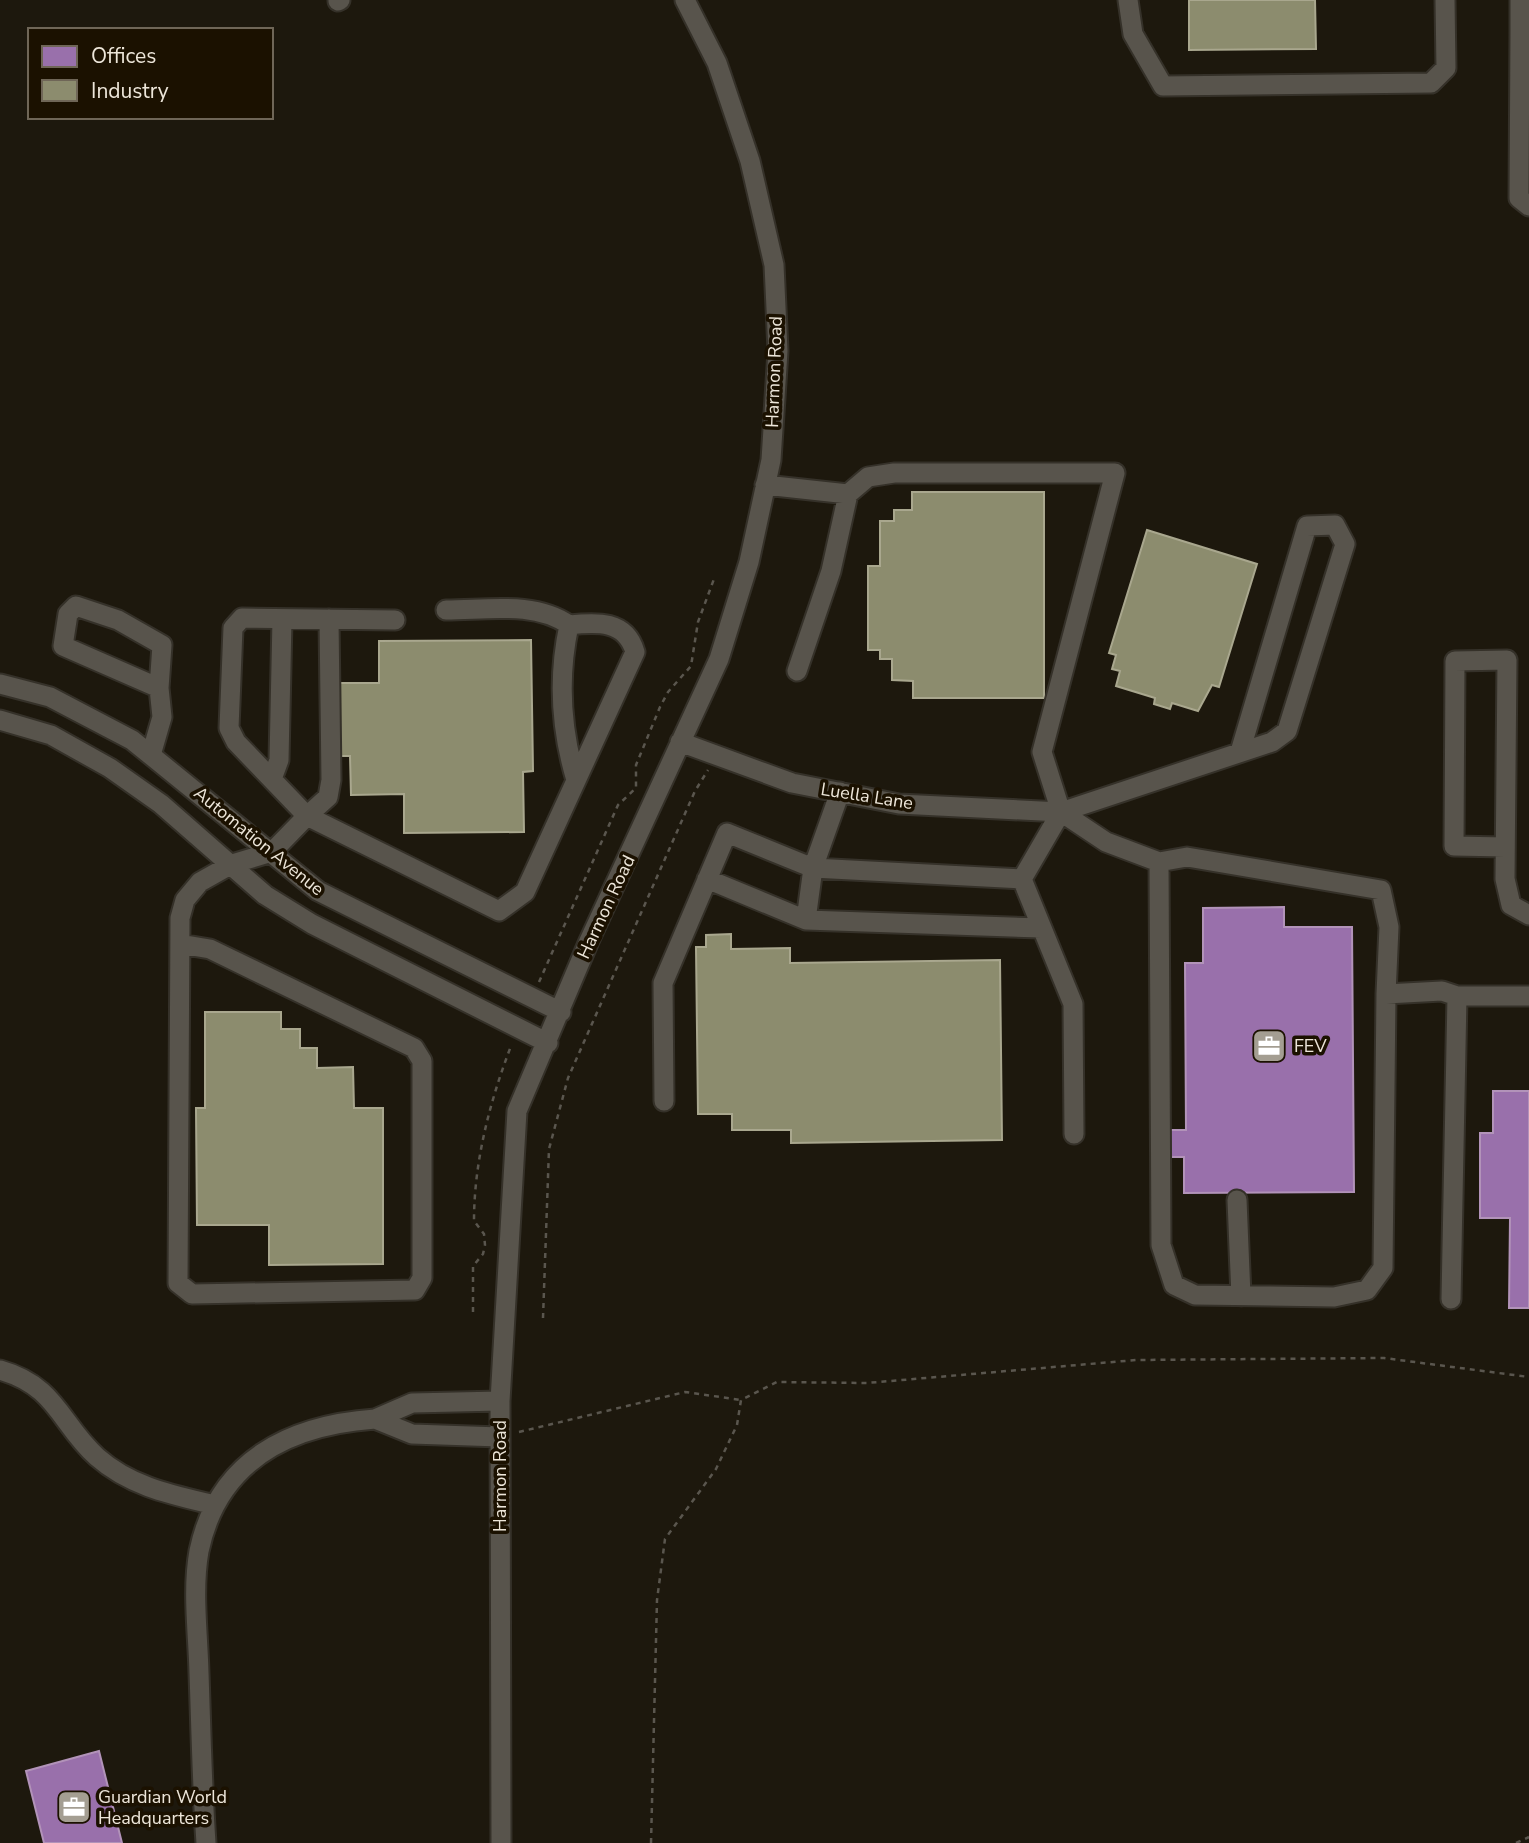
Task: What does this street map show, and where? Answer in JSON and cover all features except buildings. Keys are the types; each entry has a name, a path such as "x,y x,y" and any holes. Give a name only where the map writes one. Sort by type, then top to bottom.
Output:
{"street":[{"name":"Harmon Road","path":"501,1843 500,1401 517,1111 589,941 719,659 749,562 771,460 778,352 775,265 742,137 717,64 685,0"},
{"path":"1129,0 1133,34 1163,86 1431,83 1446,68 1445,0"},
{"path":"1520,0 1525,31 1519,198 1529,206"},
{"path":"797,671 831,571 848,494 867,477 894,473 1115,473 1042,752 1061,811 1106,842 1159,862 1187,857 1381,890 1389,927 1383,1268 1367,1290 1334,1297 1195,1295 1174,1285 1161,1245 1159,862"},
{"path":"765,485 848,494"},
{"path":"1022,879 1061,811 1272,742 1287,731 1345,544 1335,525 1307,526 1240,752"},
{"path":"151,755 162,717 159,688 162,645 118,620 76,606 68,614 63,646 159,688"},
{"path":"395,620 242,618 233,628 229,728 236,742 307,816 499,911 525,892 635,652 631,639 618,626 593,622 569,625 553,614 535,610 446,610"},
{"path":"272,779 279,760 282,619"},
{"path":"180,944 210,949 414,1048 422,1062 422,1278 415,1290 191,1294 178,1283 180,918 185,900 201,882 232,863 272,852 328,797 331,780 329,619"},
{"path":"569,625 562,658 565,743 576,780"},
{"path":"1505,847 1454,846 1455,661 1507,660 1505,879 1511,905 1529,915"},
{"name":"Automation Avenue","path":"0,684 50,697 132,740 318,891 561,1012"},
{"name":"Automation Avenue","path":"0,720 51,735 110,768 161,804 232,863 265,895 312,924 548,1043"},
{"name":"Luella Lane","path":"680,742 792,783 899,804 1061,811"},
{"path":"806,920 813,868 840,792"},
{"path":"664,1101 663,983 727,833 813,868 1022,879"},
{"path":"707,879 806,920 1041,928"},
{"path":"1022,879 1073,1004 1074,1134"},
{"path":"1386,994 1442,991 1457,996 1529,996"},
{"path":"1451,1298 1457,996"},
{"path":"1237,1200 1241,1296"},
{"path":"0,1370 13,1374 47,1395 84,1444 113,1470 150,1488 215,1505"},
{"path":"206,1843 196,1577 205,1529 215,1505 244,1468 284,1439 324,1424 375,1419 412,1403 500,1401"},
{"path":"375,1419 412,1434 500,1437"}],"path":[{"path":"543,1318 549,1149 568,1078 695,791 715,755"},
{"path":"500,1437 685,1392 741,1400 777,1382 867,1383 1136,1360 1384,1358 1529,1377"},
{"path":"651,1843 657,1600 665,1539 716,1469 737,1425 741,1400"},
{"path":"1516,1843 1529,1837"}],"place":[{"name":"FEV","path":"1269,1046"},
{"name":"Guardian World Headquarters","path":"74,1807"}]}
